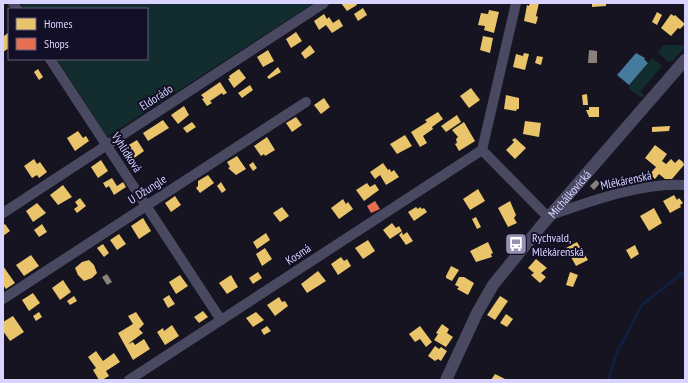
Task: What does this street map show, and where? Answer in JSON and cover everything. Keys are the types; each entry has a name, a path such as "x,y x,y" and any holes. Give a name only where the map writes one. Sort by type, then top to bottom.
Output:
{"street":[{"name":"Eldorádo","path":"3,213 324,3"},
{"path":"516,3 482,150 537,206 544,212 551,215"},
{"name":"Vyhlídková","path":"51,60 221,320"},
{"name":"Michálkovická","path":"446,380 477,313 493,285 551,215 685,60"},
{"name":"U Džungle","path":"3,299 306,102"},
{"name":"Kosmá","path":"129,380 482,150"},
{"name":"Mlékárenská","path":"551,215 621,193 648,188 685,185"}],"green space":[{"path":"20,3 314,3 107,137 58,60 148,60 148,8 23,8"},
{"path":"663,45 685,45 685,47 673,61 668,62 658,52"},
{"path":"652,58 662,66 640,92 644,95 642,98 629,89 629,85"}],"building: Homes":[{"path":"341,3 356,3 357,5 347,11"},
{"path":"530,3 539,3 536,24 524,21 527,5 529,6"},
{"path":"592,3 606,3 606,6 592,7"},
{"path":"363,8 367,15 358,21 354,14"},
{"path":"489,10 499,12 494,33 484,30 485,26 478,25 481,13 488,14"},
{"path":"657,12 662,15 657,25 652,22"},
{"path":"324,14 327,19 329,17 333,23 339,19 343,26 332,33 326,25 319,30 314,21"},
{"path":"671,14 674,16 675,15 685,24 680,29 678,28 671,36 661,28"},
{"path":"296,32 302,41 291,48 286,39"},
{"path":"8,33 8,49 3,52 3,37"},
{"path":"483,36 493,38 490,53 480,50"},
{"path":"310,45 315,52 305,59 301,53"},
{"path":"268,50 274,61 263,67 257,57"},
{"path":"524,53 529,54 525,70 513,67 516,54 523,56"},
{"path":"537,56 543,57 541,65 535,63"},
{"path":"278,67 281,72 269,79 267,77"},
{"path":"38,69 43,77 39,80 34,72"},
{"path":"239,69 246,78 234,88 228,79 230,78 229,76"},
{"path":"220,82 227,93 223,95 222,93 210,101 212,103 207,106 201,95"},
{"path":"250,85 253,90 242,98 238,93"},
{"path":"471,88 480,100 469,108 460,96"},
{"path":"587,94 588,105 583,105 582,95"},
{"path":"506,95 519,98 519,109 516,111 504,109"},
{"path":"324,98 330,107 321,114 314,105"},
{"path":"184,106 189,115 178,124 171,115"},
{"path":"589,107 599,107 599,117 589,117 586,110 589,110"},
{"path":"438,112 443,119 423,136 427,143 420,147 411,132 427,122 425,120"},
{"path":"457,115 461,122 446,132 441,126"},
{"path":"296,117 302,125 292,132 286,123"},
{"path":"163,120 169,128 148,141 143,133"},
{"path":"525,121 541,123 539,137 523,134"},
{"path":"192,122 196,127 187,133 183,128"},
{"path":"464,122 475,141 459,151 455,144 457,143 456,139 458,137 452,130"},
{"path":"670,126 669,131 652,132 652,127"},
{"path":"78,131 83,138 86,136 89,141 75,151 67,138"},
{"path":"405,135 412,146 397,154 390,144"},
{"path":"267,137 275,150 265,156 264,154 261,156 254,146"},
{"path":"515,138 526,148 515,159 506,150 514,142 512,140"},
{"path":"137,140 144,151 130,161 122,149"},
{"path":"655,145 667,154 662,161 666,164 671,159 675,163 679,159 683,162 684,165 672,179 665,179 659,174 655,179 650,174 656,167 645,158"},
{"path":"237,156 246,169 236,175 228,168 230,167 227,162"},
{"path":"34,159 37,164 40,162 47,172 39,178 37,175 32,178 24,166"},
{"path":"101,160 108,171 98,178 91,167"},
{"path":"253,162 257,168 253,171 249,165"},
{"path":"383,163 388,170 390,169 391,172 394,170 399,177 386,185 380,175 375,179 370,172"},
{"path":"208,175 214,183 200,193 196,188 198,186 198,181"},
{"path":"112,178 117,186 123,182 126,187 114,195 109,186 106,188 103,183"},
{"path":"221,182 226,190 222,193 217,186"},
{"path":"367,183 370,187 375,184 379,190 364,201 356,190"},
{"path":"63,185 72,197 58,205 50,195"},
{"path":"478,189 485,201 470,210 463,199"},
{"path":"674,195 677,200 679,198 683,203 680,205 681,207 670,213 663,201"},
{"path":"175,196 181,205 171,212 165,203"},
{"path":"80,198 86,206 77,213 74,209 78,206 75,202"},
{"path":"343,199 346,204 348,202 353,209 339,219 331,208"},
{"path":"510,201 516,215 514,218 517,223 508,227 498,208"},
{"path":"37,203 46,213 33,222 26,211"},
{"path":"282,207 289,216 280,222 273,213"},
{"path":"416,207 418,209 420,207 422,209 424,208 427,212 414,221 408,212"},
{"path":"654,208 662,223 649,231 640,216"},
{"path":"476,217 481,227 477,229 472,219"},
{"path":"143,218 151,231 139,239 131,226"},
{"path":"392,223 396,228 399,226 402,231 390,239 383,230"},
{"path":"5,224 10,231 3,236 3,226"},
{"path":"42,224 47,232 39,237 34,230"},
{"path":"402,232 403,235 407,232 413,241 406,245 399,235"},
{"path":"266,233 270,240 257,249 253,242"},
{"path":"119,234 126,244 117,250 110,240"},
{"path":"368,240 375,251 363,259 355,248"},
{"path":"488,242 493,253 491,254 492,257 476,262 470,251"},
{"path":"577,242 588,260 576,266 566,248"},
{"path":"103,244 109,253 104,257 97,248"},
{"path":"635,245 639,254 631,259 626,250"},
{"path":"265,248 272,259 262,266 256,254"},
{"path":"31,255 39,266 24,276 16,265"},
{"path":"341,257 344,261 347,259 351,266 338,275 331,264"},
{"path":"536,259 547,268 541,273 546,277 540,283 531,275 534,273 528,268"},
{"path":"89,260 94,265 97,273 92,278 84,281 78,275 75,268 82,262"},
{"path":"3,266 15,283 6,289 3,285"},
{"path":"451,266 459,270 452,281 446,278"},
{"path":"318,271 326,281 307,293 301,284"},
{"path":"258,272 262,278 253,284 249,278"},
{"path":"570,272 578,275 573,287 566,285"},
{"path":"180,275 188,286 176,294 169,282"},
{"path":"231,275 238,287 227,294 219,283"},
{"path":"459,277 464,277 474,283 468,295 457,289 459,287 455,285"},
{"path":"63,280 71,292 60,300 52,288"},
{"path":"33,293 40,303 29,311 22,300"},
{"path":"169,295 175,304 168,308 163,299"},
{"path":"74,296 77,301 70,305 67,301"},
{"path":"500,296 508,301 495,320 487,315"},
{"path":"279,297 282,302 285,301 288,306 275,316 267,305"},
{"path":"203,311 208,317 199,323 194,317"},
{"path":"39,312 42,317 36,321 33,316"},
{"path":"136,312 144,324 139,329 143,333 128,344 133,342 135,345 144,339 150,349 133,360 118,333 133,324 128,316"},
{"path":"256,312 264,320 253,327 246,318"},
{"path":"506,314 513,319 507,327 500,323"},
{"path":"13,316 24,332 10,341 3,331 3,322"},
{"path":"442,324 449,329 447,333 453,337 446,347 434,340 438,334 436,333"},
{"path":"172,325 179,336 165,345 157,332 163,328 164,331"},
{"path":"267,326 271,331 264,335 261,330"},
{"path":"420,326 432,342 426,347 420,339 415,342 409,334"},
{"path":"435,346 439,349 441,347 447,351 441,361 438,359 435,361 428,356"},
{"path":"96,351 103,361 114,353 120,362 106,371 109,376 102,380 99,380 93,370 96,368 88,357"},
{"path":"495,374 507,380 491,380"}],"building: Shops":[{"path":"375,201 380,209 371,213 367,206"}],"building: Public":[{"path":"636,53 645,58 644,59 648,63 629,85 617,75"}],"building: Industry":[{"path":"589,50 597,51 597,63 588,63"},
{"path":"596,180 600,183 594,190 590,186"},
{"path":"107,274 112,282 107,285 102,277"}],"waterway":[{"path":"608,380 617,352 642,305 685,271"}],"place":[{"name":"Rychvald, Mlékárenská","path":"516,244"}]}
